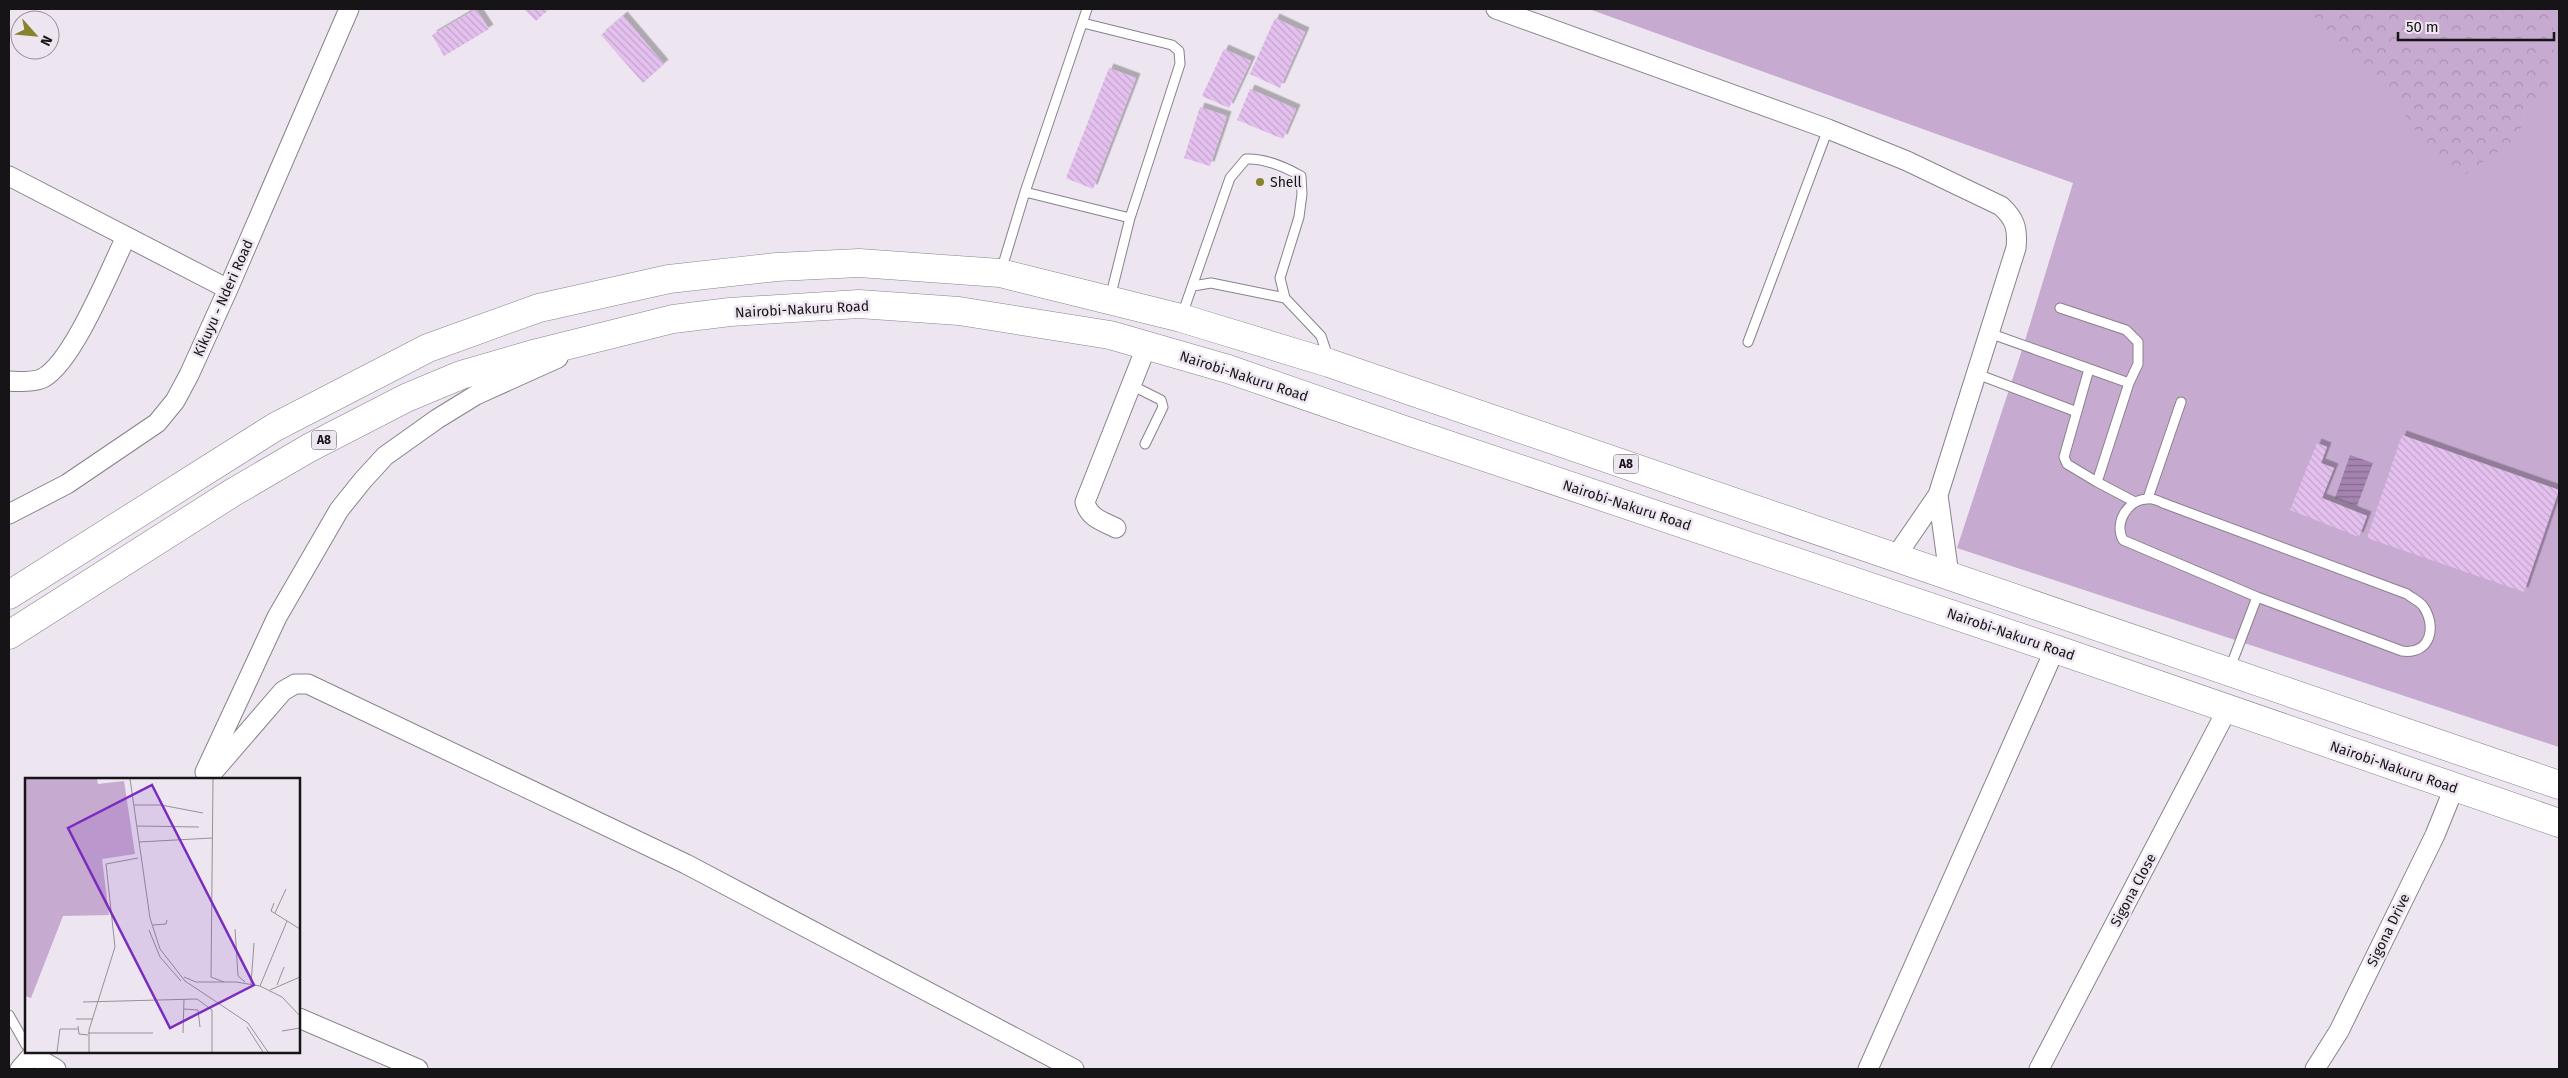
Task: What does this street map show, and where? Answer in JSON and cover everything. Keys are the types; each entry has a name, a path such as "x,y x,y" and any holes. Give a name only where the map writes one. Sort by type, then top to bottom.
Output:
{"highway":[{"name":"A8","path":"9,595 275,427 428,348 539,308 669,279 777,267 859,263 1000,274 1181,318 1330,363 2559,785"},
{"name":"Nairobi-Nakuru Road","path":"673,319 730,312 859,304 959,311 1110,335 1228,368 1410,432 2055,649 2226,710 2559,824"},
{"name":"A8","path":"9,635 240,488 309,448 406,398 461,375 537,353 673,319"}],"street":[{"name":"Kikuyu - Nderi Road","path":"9,514 67,484 156,423 175,400 189,375 228,289 349,9"},
{"path":"1496,9 1828,129 1907,161 2001,206 2013,217 2018,236 2016,248 1938,495 1896,556"},
{"path":"9,176 228,289"},
{"path":"9,380 42,378 58,365 72,345 126,237"},
{"path":"202,778 277,617 339,510 385,456 437,419 476,395 562,356 673,319"},
{"path":"1116,528 1095,518 1088,512 1085,502 1147,345"},
{"path":"1938,495 1950,575"},
{"path":"1868,1069 2055,649"},
{"path":"208,778 283,691 295,684 308,684 686,864 1074,1069"},
{"name":"Sigona Close","path":"2039,1069 2226,710"},
{"name":"Sigona Drive","path":"2315,1069 2339,1031 2435,835 2454,788"},
{"path":"300,1018 418,1069"},
{"path":"29,1054 56,1069"}],"lane":[{"path":"1000,274 1024,192 1087,9"},
{"path":"1083,23 1172,45 1179,51 1180,64 1130,218 1110,300"},
{"path":"1748,342 1828,129"},
{"path":"1181,318 1230,178 1246,159 1257,158 1291,170 1301,176 1302,194 1299,217 1280,278 1285,298 1321,336 1330,363"},
{"path":"1024,192 1130,218"},
{"path":"1193,286 1211,283 1285,298"},
{"path":"2060,308 2107,323 2134,336 2138,342 2139,358 2097,482"},
{"path":"1989,333 2129,384"},
{"path":"2089,369 2064,457 2067,464 2135,502"},
{"path":"1977,374 2077,412"},
{"path":"1131,385 1161,400 1162,406 1145,444"},
{"path":"2148,498 2181,402"},
{"path":"2148,498 2407,594 2421,604 2428,614 2431,622 2430,632 2420,648 2412,652 2402,651 2258,597 2123,540 2119,532 2120,523 2126,511 2135,502 2148,498"},
{"path":"2229,671 2258,597"},
{"path":"9,1015 25,1046"}],"green space":[{"path":"1589,9 2559,9 2559,747 1957,548 2023,347 2073,183"},
{"path":"2307,9 2547,9 2556,37 2547,89 2511,143 2464,175 2428,147 2386,89"}],"shaded area":[{"path":"2350,455 2373,463 2357,506 2335,498"}],"building":[{"path":"476,9 489,29 444,56 432,35"},
{"path":"524,9 549,9 536,21"},
{"path":"623,16 664,64 643,83 601,35"},
{"path":"1275,18 1305,32 1280,88 1250,74"},
{"path":"1224,49 1251,61 1229,108 1202,96"},
{"path":"1109,68 1136,78 1093,189 1066,178"},
{"path":"1250,89 1296,109 1283,139 1237,120"},
{"path":"1200,107 1227,116 1210,166 1184,158"},
{"path":"2402,435 2559,490 2524,592 2367,538"},
{"path":"2317,443 2327,447 2321,463 2334,468 2322,498 2367,516 2359,537 2290,510"}],"place":[{"name":"Shell","path":"1260,182"}]}
